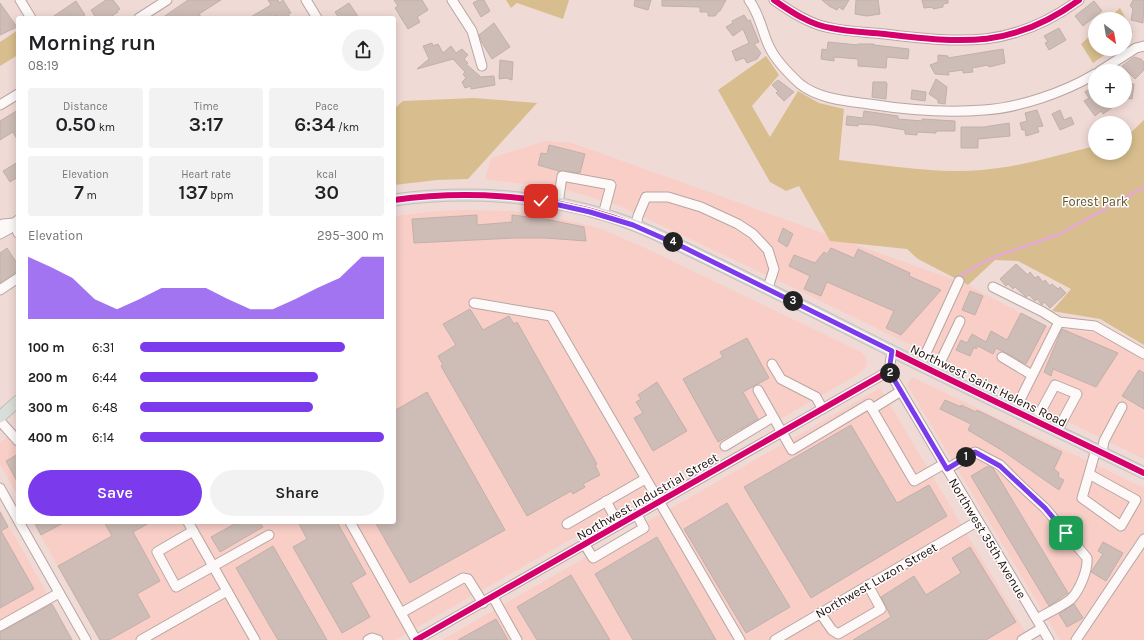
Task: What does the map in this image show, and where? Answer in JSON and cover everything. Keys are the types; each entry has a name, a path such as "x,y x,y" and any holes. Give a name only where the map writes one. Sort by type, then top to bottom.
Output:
{"main road":[{"name":"Northwest Saint Helens Road","path":"396,200 473,195 507,197 558,204 603,215 636,226 768,288 892,351 1144,473"},
{"path":"0,416 16,403"}],"street":[{"path":"20,0 30,16"},
{"path":"149,0 154,8"},
{"path":"142,16 167,0"},
{"path":"306,0 316,16"},
{"path":"452,0 472,31 482,66"},
{"path":"750,0 759,14 769,46 788,72 809,90 844,101 940,111 985,110 1016,105 1059,92 1088,78"},
{"path":"774,0 809,21 829,28 954,42 991,39 1016,33 1050,18 1079,0"},
{"path":"1112,64 1142,46"},
{"path":"0,105 16,95"},
{"path":"558,204 562,176 611,185 603,215"},
{"path":"636,226 638,216 646,197 668,197 700,207 738,224 753,234 768,250 774,269 768,288"},
{"path":"1,223 16,222"},
{"path":"0,234 9,229 16,222"},
{"path":"0,290 16,279"},
{"path":"921,364 959,281"},
{"path":"993,287 1043,312 1059,322 1095,326 1144,354"},
{"path":"474,303 551,316 740,640"},
{"path":"936,371 960,321"},
{"path":"1015,410 1059,322"},
{"path":"889,371 892,351"},
{"path":"1002,357 1032,375"},
{"path":"772,364 781,379 816,397 822,408"},
{"name":"Northwest 35th Avenue","path":"889,371 1049,640"},
{"name":"Northwest Industrial Street","path":"416,640 889,371"},
{"path":"1036,420 1055,385 1077,394 1057,430"},
{"path":"758,390 792,450 869,404 914,481 975,452 1000,466 1045,508 1087,558 1088,565 1079,586 1071,599 1037,619"},
{"path":"872,409 901,391"},
{"path":"1089,474 1136,500 1121,526 1082,498 1089,474 1099,451 1122,408"},
{"path":"725,446 773,417"},
{"path":"0,421 16,439"},
{"path":"567,524 646,479"},
{"path":"0,488 3,500 16,517"},
{"path":"606,501 619,525"},
{"path":"585,545 593,558 644,528 637,515"},
{"name":"Northwest Luzon Street","path":"775,640 978,521"},
{"path":"21,524 86,640"},
{"path":"189,524 255,640"},
{"path":"351,524 416,640"},
{"path":"193,531 157,552 176,587 270,535"},
{"path":"1076,640 1144,539"},
{"path":"401,612 463,578 468,579 471,582 483,603"},
{"path":"820,613 832,630 838,634 882,609 868,585"},
{"path":"141,640 157,636 227,591"},
{"path":"0,626 59,593"},
{"path":"493,597 517,640"},
{"path":"1022,640 1042,628"},
{"path":"368,640 372,638 378,640"}],"shaded area":[{"path":"545,141 572,143 968,285 1045,326 1114,336 1144,352 1144,459 796,289 620,206 567,190 485,179 491,158"},
{"path":"437,211 512,211 553,217 599,228 643,247 861,352 867,361 866,367 857,375 395,640 99,640 34,524 396,524 396,216"},
{"path":"912,377 1144,488 1144,640 1060,640 907,385"},
{"path":"880,388 1030,640 442,640"},
{"path":"16,429 16,492 0,464 0,443"},
{"path":"0,510 73,640 0,640"}],"green space":[{"path":"506,0 569,0 563,19 517,3 511,8"},
{"path":"1120,8 1122,12 1116,12"},
{"path":"16,31 16,56 0,66 0,42"},
{"path":"1088,38 1088,55 1081,44"},
{"name":"Forest Park","path":"766,56 779,75 752,106 770,137 798,91 819,103 844,109 839,160 928,170 982,170 1039,160 1088,148 1088,160 1132,160 1132,131 1144,120 1144,345 1100,319 1052,311 1071,289 1018,261 995,260 968,285 918,259 907,249 830,241 799,186 786,191 770,182 718,90"},
{"path":"1089,56 1103,56 1093,63"},
{"path":"474,98 537,103 468,179 437,180 396,185 396,107 403,101"}],"building":[{"path":"106,0 113,0 120,9 112,16 95,16 91,10"},
{"path":"188,0 221,0 199,14 200,16 165,16"},
{"path":"268,0 278,0 279,3 283,0 291,13 288,14 290,16 252,16 271,5"},
{"path":"394,0 422,0 428,10 417,17 420,22 408,29 395,8 398,6"},
{"path":"478,0 484,0 490,11 481,17 473,3"},
{"path":"635,0 651,0 648,10 634,6"},
{"path":"662,0 726,0 720,11 715,16 708,16 708,12 700,12 700,7 662,6"},
{"path":"822,0 849,0 843,10 839,7 837,10"},
{"path":"856,0 878,0 880,14 867,16 855,14"},
{"path":"922,0 948,0 948,3 943,4 943,7 933,9 933,7 924,8"},
{"path":"1133,0 1144,0 1143,23 1132,20 1133,9 1130,6"},
{"path":"76,1 85,15 83,16 54,16"},
{"path":"1094,1 1102,11 1088,12 1088,22 1083,26 1075,16"},
{"path":"0,3 16,27 0,35"},
{"path":"349,3 358,16 338,16 335,12"},
{"path":"744,15 748,21 750,20 759,42 754,44 761,53 757,59 747,63 744,58 736,61 732,51 749,43 743,29 733,36 726,27 733,23 732,21"},
{"path":"494,23 510,47 492,59 479,35"},
{"path":"1059,28 1066,40 1049,50 1045,43 1048,42 1044,36"},
{"path":"828,42 858,45 874,44 909,49 908,59 887,57 886,68 858,66 858,59 834,57 834,61 821,59 822,49 827,50"},
{"path":"432,43 433,46 438,44 443,53 451,46 456,53 462,49 468,55 464,59 468,63 466,64 481,77 494,76 495,85 471,89 471,86 465,88 462,82 466,78 463,74 465,72 453,59 417,69 429,59 423,46"},
{"path":"1003,49 1005,63 989,67 988,65 972,68 973,72 963,73 963,70 948,72 949,75 935,74 930,65 938,62 938,55 948,56 948,58"},
{"path":"1134,57 1141,59 1144,62 1144,70 1135,79 1132,76 1132,64 1125,64"},
{"path":"500,60 513,62 512,80 506,78 499,79"},
{"path":"936,79 947,87 945,104 938,103 938,100 929,94"},
{"path":"778,80 794,92 784,101 776,93 778,91 772,85"},
{"path":"873,82 886,82 886,99 872,97"},
{"path":"1132,84 1134,84 1132,99"},
{"path":"912,90 926,92 925,101 911,99"},
{"path":"1088,99 1088,106 1084,101"},
{"path":"1089,108 1112,108 1103,114 1101,111 1095,116"},
{"path":"1037,110 1043,126 1037,127 1039,132 1026,136 1025,130 1022,130 1020,123 1027,121 1025,113"},
{"path":"1060,110 1064,120 1071,117 1074,124 1060,130 1052,114"},
{"path":"16,111 16,137 13,132 0,140 0,121"},
{"path":"864,111 898,116 898,119 955,121 955,131 936,131 936,133 917,132 917,135 905,134 905,130 874,125 846,125 847,116 863,118"},
{"path":"1009,123 1010,136 978,139 978,148 961,148 961,127 984,127"},
{"path":"549,145 585,154 580,173 559,171 538,165 541,153 547,154"},
{"path":"16,163 16,178 10,182 3,171"},
{"path":"477,215 477,225 512,222 512,215 545,219 584,227 586,241 545,238 515,238 414,243 412,219"},
{"path":"783,228 793,234 787,247 778,241"},
{"path":"7,248 16,262 16,272 0,283 0,253"},
{"path":"831,248 854,258 858,249 910,273 909,276 941,290 901,335 886,328 894,311 827,282 821,296 804,289 810,276 789,266 794,255 815,263 824,252 827,254"},
{"path":"1016,264 1028,275 1030,272 1035,278 1038,276 1043,282 1045,280 1050,286 1052,284 1058,289 1060,287 1066,293 1050,308 1044,302 1042,305 1037,299 1035,301 1029,295 1026,297 1015,287 1013,289 1008,284 1006,286 1000,279"},
{"path":"970,291 983,296 975,315 962,310"},
{"path":"470,309 483,330 509,316 514,324 517,322 597,464 595,465 600,475 583,484 585,487 573,494 571,491 527,516 441,366 443,365 438,356 456,345 443,324"},
{"path":"1021,313 1046,326 1026,364 996,348 993,354 978,346 976,349 974,347 970,356 956,350 961,340 967,343 972,334 986,342 991,331 1007,340"},
{"path":"1062,329 1118,353 1096,387 1053,369 1051,376 1044,372"},
{"path":"747,338 769,378 743,392 758,419 718,442 683,379 723,357 720,352"},
{"path":"1139,370 1144,373 1144,409 1122,396"},
{"path":"657,382 687,431 653,451 634,418 643,413 636,402 641,399 638,395"},
{"path":"427,392 505,530 410,583 376,524 396,524 396,410"},
{"path":"945,400 976,412 977,410 1062,452 1054,469 1059,473 1058,477 1064,480 1059,490 1003,451 968,430 971,424 940,409"},
{"path":"851,425 897,503 929,485 947,516 811,598 744,487"},
{"path":"16,455 16,479 6,461"},
{"path":"988,466 993,468 1068,593 1049,606 971,476"},
{"path":"727,503 790,607 746,633 684,529"},
{"path":"0,512 8,527 1,531 34,589 0,608"},
{"path":"35,524 61,524 41,535"},
{"path":"105,524 147,524 133,532 160,581 137,594 150,617 109,640 100,640 58,566 112,536"},
{"path":"234,524 261,524 263,527 220,552 211,537"},
{"path":"299,524 338,524 366,574 351,583 370,617 342,633 293,547 307,539"},
{"path":"657,537 716,640 633,640 595,574"},
{"path":"1103,542 1123,553 1106,581 1091,572 1103,554 1098,551"},
{"path":"273,546 327,640 278,640 236,568"},
{"path":"970,547 1016,622 986,640 853,640 891,617 881,597 914,576 926,595 961,573 952,558"},
{"path":"571,575 610,640 537,640 517,607"},
{"path":"52,604 72,640 0,640 0,632"},
{"path":"1074,604 1083,618 1067,627 1059,614"},
{"path":"496,619 508,640 458,640"}],"waterway":[{"path":"958,277 991,258 1060,234 1144,187"}],"cycle path":[{"path":"774,0 787,9 816,24 838,29 913,37 963,40 986,39 1009,35 1055,16 1079,0"},
{"path":"396,200 449,195 504,196 559,204 626,222 720,265 946,378 1144,473"},
{"path":"416,640 889,371"}],"route":[{"path":"541,201 611,217 633,225 683,247 768,288 892,351 889,371 947,469 975,452 1000,466 1045,508 1066,533"}]}
